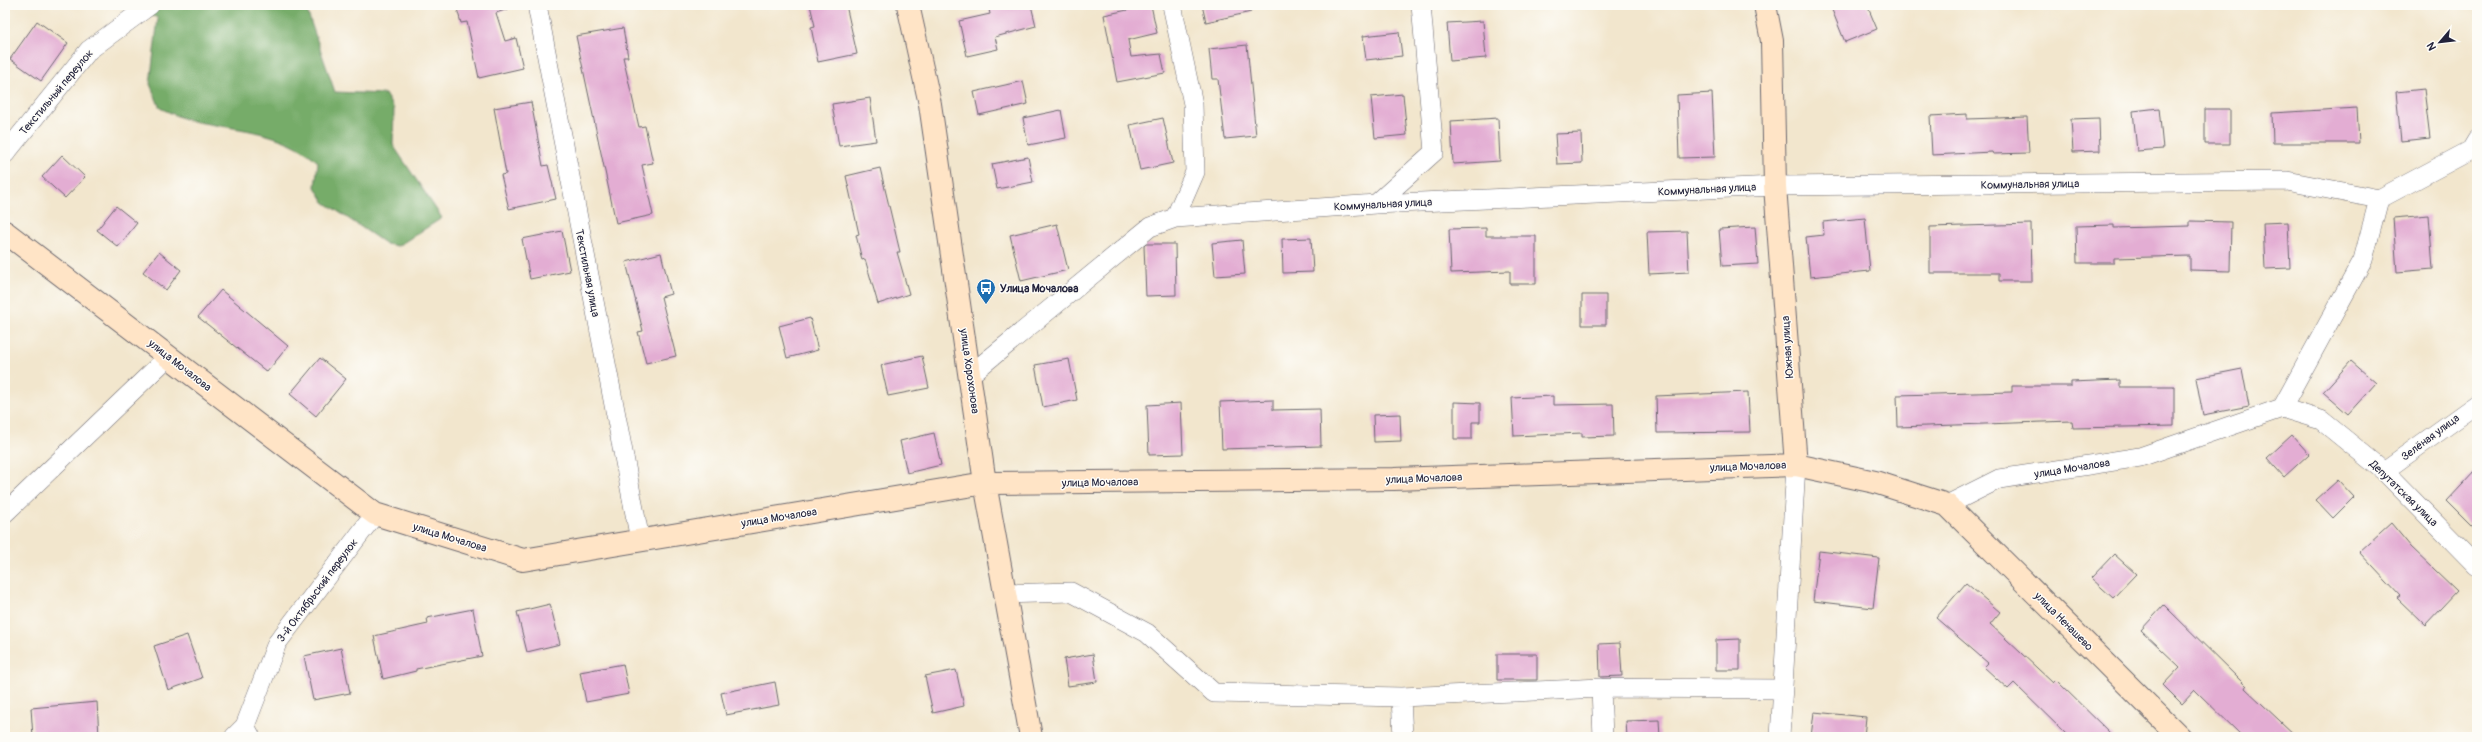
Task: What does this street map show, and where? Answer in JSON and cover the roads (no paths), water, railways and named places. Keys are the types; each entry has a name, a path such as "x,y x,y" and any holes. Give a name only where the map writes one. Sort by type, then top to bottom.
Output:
{"street":[{"name":"Текстильный переулок","path":"5,154 89,50 150,5"},
{"name":"Текстильная улица","path":"537,5 640,540"},
{"name":"улица Хорохонова","path":"908,5 930,104 971,374 985,483 1031,737"},
{"path":"1172,5 1193,104 1194,165 1194,172 1174,218"},
{"path":"1376,204 1434,152 1421,5"},
{"name":"Южная улица","path":"1765,5 1772,41 1775,186 1796,464 1780,737"},
{"path":"2282,408 2363,260 2379,200 2471,150 2477,140"},
{"name":"Коммунальная улица","path":"971,374 1150,227 1174,218 1376,204 1775,186 2287,181 2379,200"},
{"name":"улица Мочалова","path":"5,232 169,356 282,446 375,514 523,560 985,483 1394,479 1796,464 1875,482 1947,505 1999,479 2140,457 2282,408"},
{"path":"5,513 169,356"},
{"name":"Зелёная улица","path":"2384,471 2477,404"},
{"name":"Депутатская улица","path":"2282,408 2321,420 2384,471 2477,566"},
{"name":"улица Ненашево","path":"1947,505 2180,737"},
{"name":"3-й Октябрьский переулок","path":"243,733 277,643 375,514"},
{"path":"1006,594 1071,592 1147,633 1214,693 1400,697 1600,688 1783,689"},
{"path":"1600,688 1603,737"},
{"path":"1400,697 1403,737"}],"place":[{"name":"Улица Мочалова","path":"986,305"}]}
